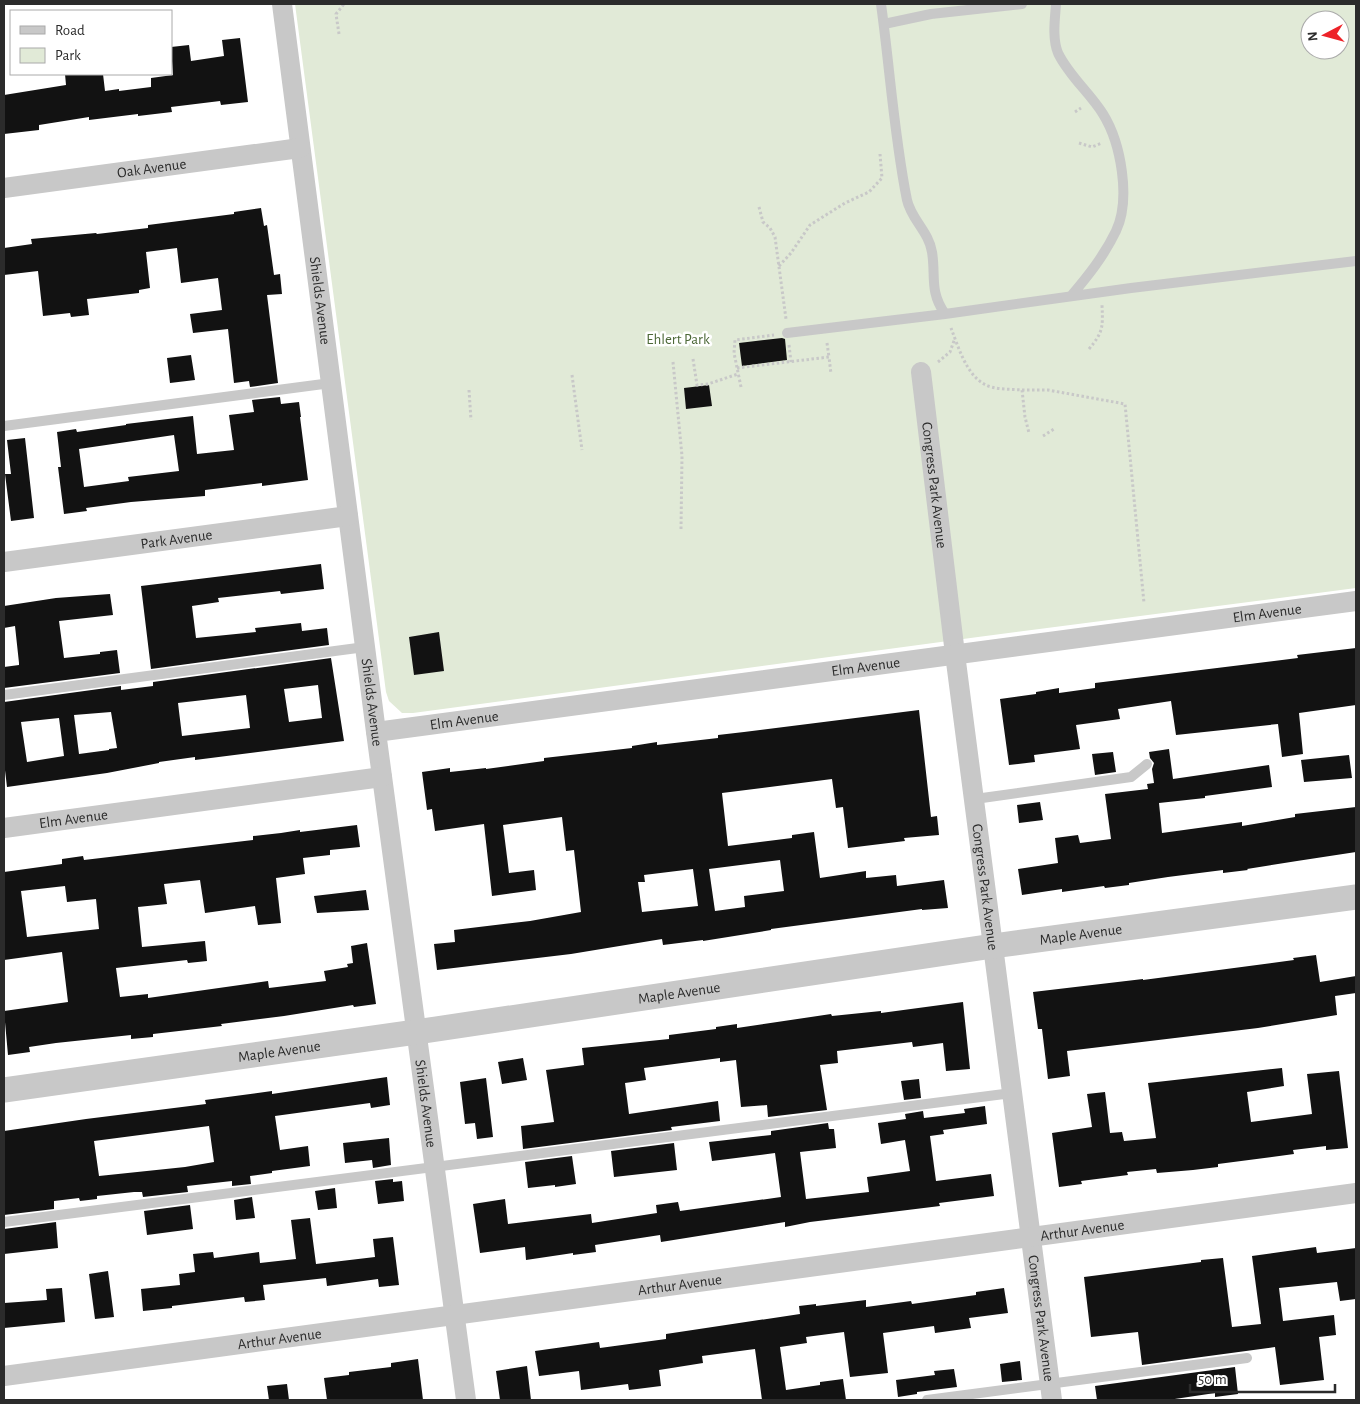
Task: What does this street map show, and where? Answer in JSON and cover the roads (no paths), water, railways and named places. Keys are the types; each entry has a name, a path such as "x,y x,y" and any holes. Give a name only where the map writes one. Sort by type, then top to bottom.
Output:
{"street":[{"name":"Shields Avenue","path":"282,4 376,732 466,1400"},
{"name":"Oak Avenue","path":"4,188 300,148"},
{"name":"Congress Park Avenue","path":"928,368 955,654 1052,1392"},
{"name":"Park Avenue","path":"4,562 348,516"},
{"name":"Elm Avenue","path":"376,732 1356,601"},
{"name":"Elm Avenue","path":"4,828 382,777"},
{"name":"Maple Avenue","path":"4,1090 416,1032 993,946 1356,897"},
{"name":"Arthur Avenue","path":"4,1376 1356,1193"}],"lane":[{"path":"881,4 908,202 929,241 932,252 934,293 945,314"},
{"path":"884,24 931,14 1022,4"},
{"path":"1056,4 1054,30 1058,52 1102,113 1114,137 1121,168 1122,211 1117,230 1099,263 1071,296"},
{"path":"788,334 1101,292 1356,261"},
{"path":"4,426 331,384"},
{"path":"4,696 365,647"},
{"path":"975,798 1131,777 1147,764"},
{"path":"4,1222 1012,1093"},
{"path":"927,1400 1052,1392 1247,1358"}],"park label":[{"name":"Ehlert Park","path":"678,339"}]}
